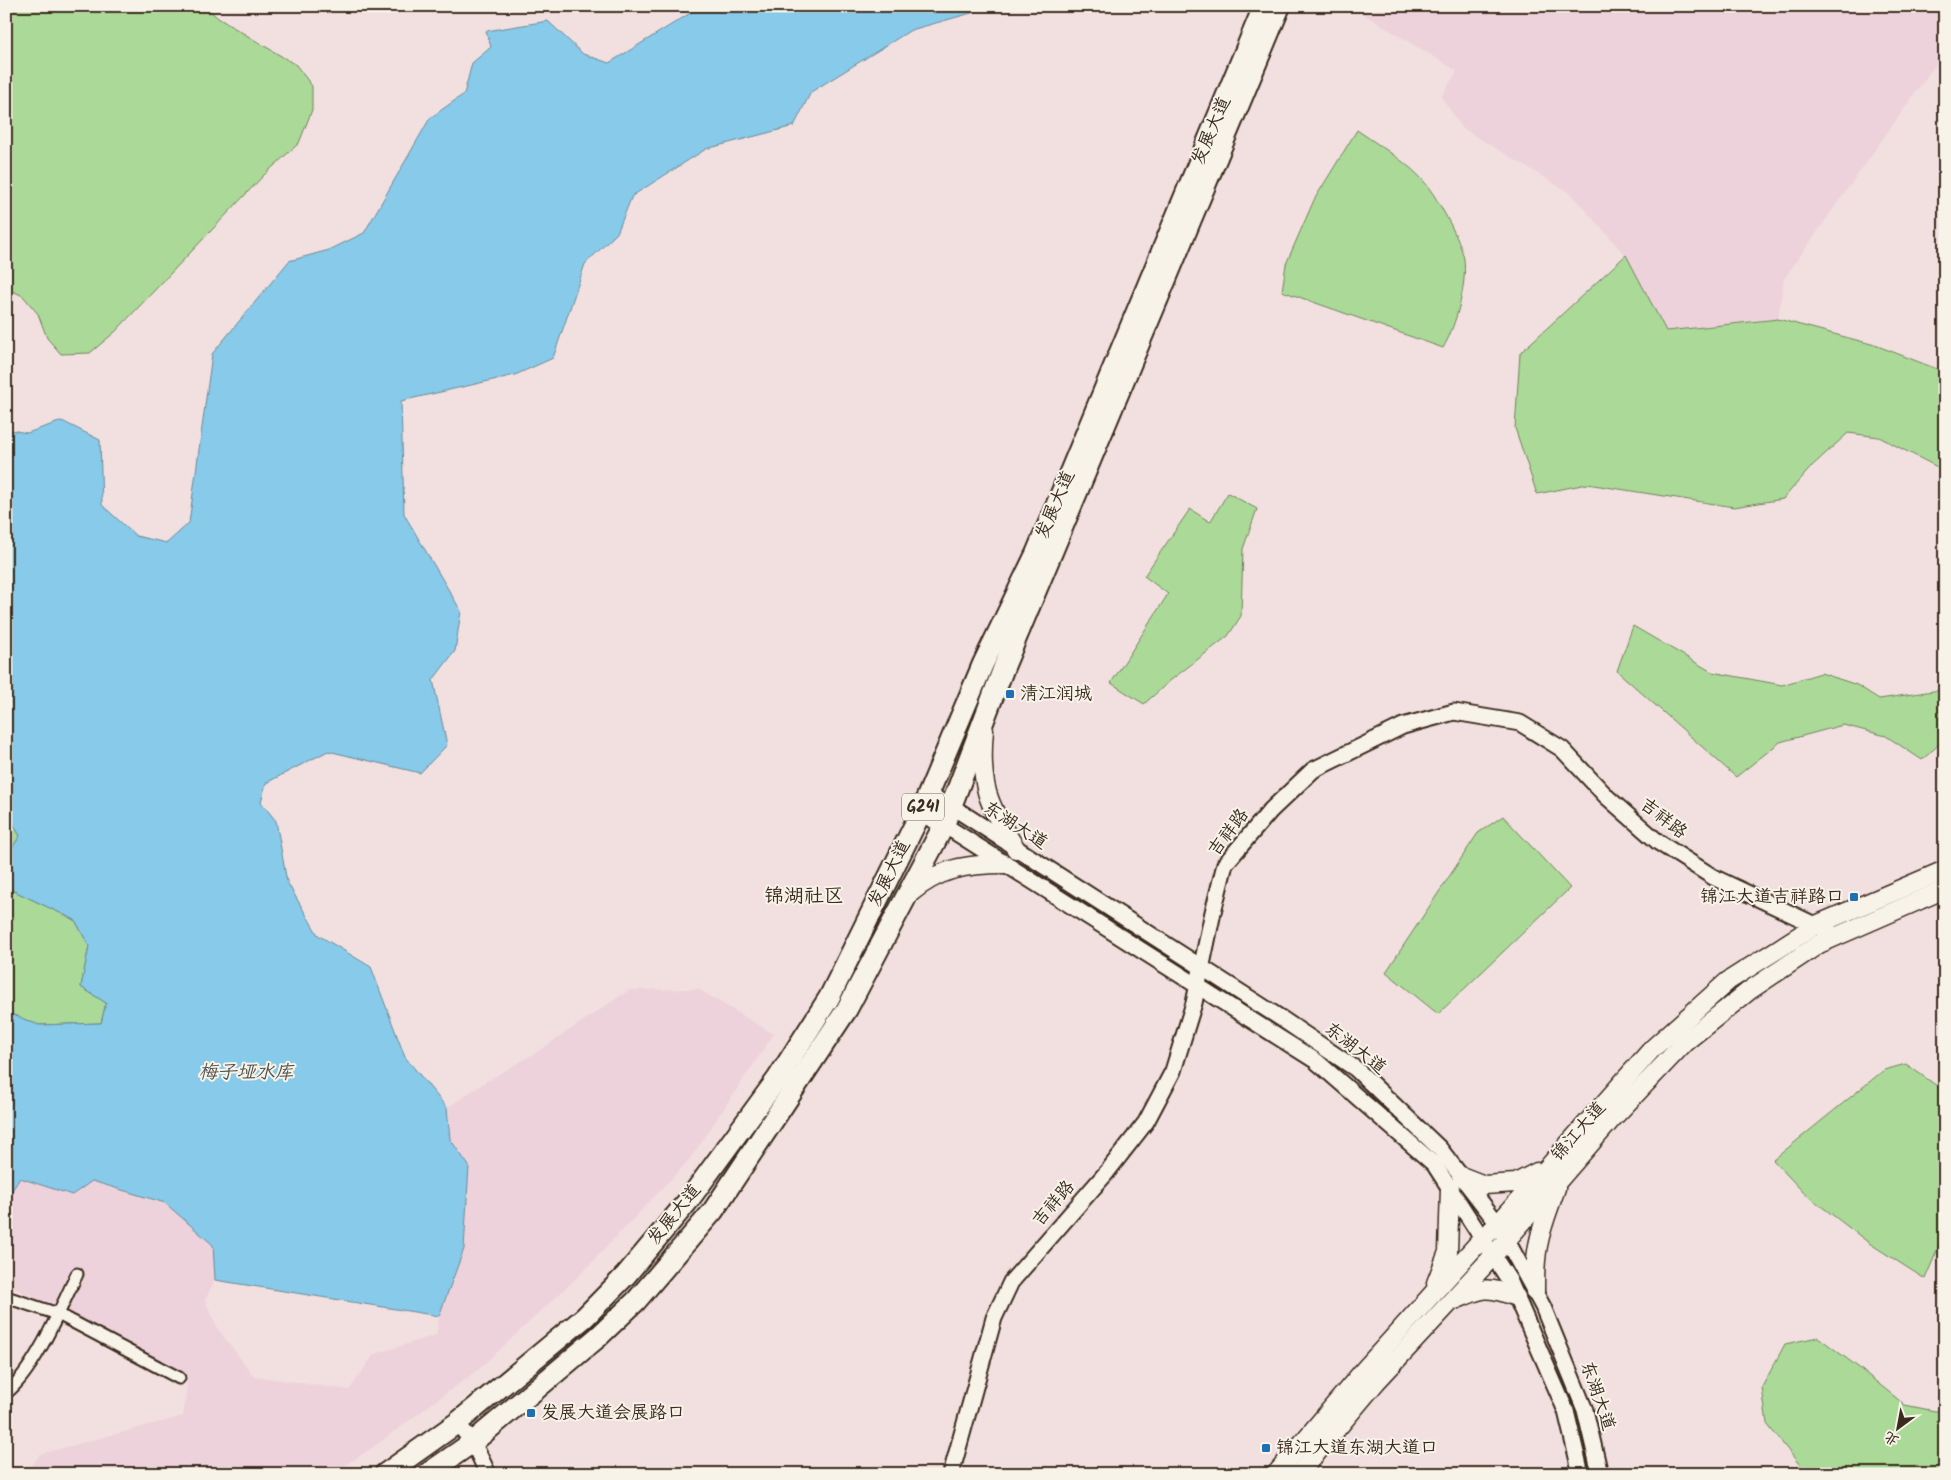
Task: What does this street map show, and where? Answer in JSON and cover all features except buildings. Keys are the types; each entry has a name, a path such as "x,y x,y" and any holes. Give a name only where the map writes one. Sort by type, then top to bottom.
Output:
{"highway":[{"name":"发展大道","path":"385,1474 457,1424 585,1317 626,1274 688,1201 778,1078 829,998 920,814 983,664 1036,554 1264,6"},
{"name":"发展大道","path":"428,1474 473,1442 598,1337 636,1301 713,1211 847,1009 944,826 1004,666 1280,6"}],"main road":[{"name":"吉祥路","path":"951,1474 994,1318 1011,1282 1107,1172 1146,1122 1173,1071 1197,986 1225,864 1271,810 1313,770 1403,726 1454,712 1520,723 1562,749 1607,797 1658,842 1714,877 1838,936"},
{"path":"985,717 981,758 986,792 998,820 1016,849"},
{"name":"东湖大道","path":"928,795 951,806 1356,1069 1440,1149 1482,1239 1508,1280 1566,1411 1581,1474"},
{"name":"东湖大道","path":"920,814 944,826 1005,864 1316,1061 1455,1182 1498,1224 1543,1307 1585,1410 1600,1474"},
{"path":"908,894 925,880 957,868 977,864 1005,864"},
{"name":"锦江大道","path":"1298,1474 1376,1382 1507,1240 1554,1172 1658,1043 1728,981 1816,925 1945,870"},
{"name":"锦江大道","path":"1276,1474 1364,1370 1482,1239 1610,1121 1685,1042 1750,990 1819,944 1945,889"},
{"path":"1432,1294 1448,1252 1455,1182 1484,1185 1516,1183 1554,1172 1536,1259 1535,1292"},
{"path":"1448,1303 1478,1290 1498,1289 1516,1297"},
{"path":"457,1424 473,1442 488,1474"}],"street":[{"path":"6,1393 13,1387 38,1351 77,1274"},
{"path":"6,1297 58,1314 179,1378"}],"shaded area":[{"path":"1350,6 1945,6 1945,51 1784,279 1778,319 1666,331 1626,256 1570,193 1462,128 1441,97 1457,71"},
{"path":"698,989 774,1034 690,1159 582,1273 479,1369 372,1448 332,1474 26,1474 40,1454 183,1416 188,1376 16,1289 6,1279 6,1200 20,1178 72,1195 91,1181 165,1203 213,1245 215,1280 205,1300 218,1329 254,1376 349,1390 374,1354 436,1335 439,1316 464,1249 469,1166 450,1139 447,1108 482,1084 537,1052 629,990"}],"green space":[{"path":"6,6 205,6 218,18 296,65 312,86 312,110 299,143 264,175 115,332 90,353 61,354 47,338 38,314 23,296 6,288"},
{"path":"1357,130 1394,155 1420,177 1437,200 1462,251 1464,281 1460,305 1443,348 1282,291 1286,264 1314,200"},
{"path":"1626,255 1666,331 1778,319 1875,345 1945,372 1945,471 1879,437 1848,433 1813,465 1783,499 1734,507 1587,484 1537,494 1515,428 1520,353"},
{"path":"1228,493 1257,509 1243,549 1241,616 1228,636 1171,680 1144,704 1111,683 1168,594 1144,576 1190,509 1210,522"},
{"path":"1633,626 1712,672 1782,685 1821,673 1857,685 1879,699 1940,690 1945,697 1945,739 1922,760 1886,736 1843,725 1780,742 1736,777 1617,671"},
{"path":"6,811 20,836 6,857"},
{"path":"1503,816 1570,888 1438,1014 1386,972 1478,833"},
{"path":"6,878 12,890 75,920 89,946 81,987 106,1003 101,1023 38,1025 6,1012"},
{"path":"1906,1064 1937,1086 1945,1095 1945,1232 1925,1279 1869,1243 1804,1193 1773,1160 1884,1070"},
{"path":"1818,1337 1905,1405 1935,1411 1945,1410 1945,1474 1807,1474 1767,1424 1762,1387 1785,1344"}],"water":[{"name":"梅子垭水库","path":"702,6 981,6 975,12 911,30 811,92 794,126 706,149 632,196 617,233 585,264 553,358 515,375 401,401 404,514 461,611 455,651 433,680 447,745 420,773 328,751 266,783 261,802 276,821 287,882 318,935 371,967 405,1057 447,1108 450,1139 469,1166 464,1249 439,1316 215,1280 213,1245 165,1203 92,1181 72,1195 20,1178 6,1200 6,1012 39,1025 101,1023 106,1003 81,987 89,946 75,920 12,890 6,878 6,857 20,836 6,811 6,708 10,704 6,679 6,429 27,433 62,421 100,440 102,505 136,536 167,543 189,523 212,354 289,261 329,250 364,233 430,118 464,94 472,63 491,47 486,31 548,21 583,54 609,63"}],"place":[{"name":"清江润城","path":"1010,694"},
{"name":"锦江大道吉祥路口","path":"1854,897"},
{"name":"发展大道会展路口","path":"531,1413"},
{"name":"锦江大道东湖大道口","path":"1266,1448"}],"district":[{"name":"锦湖社区","path":"804,897"}]}
